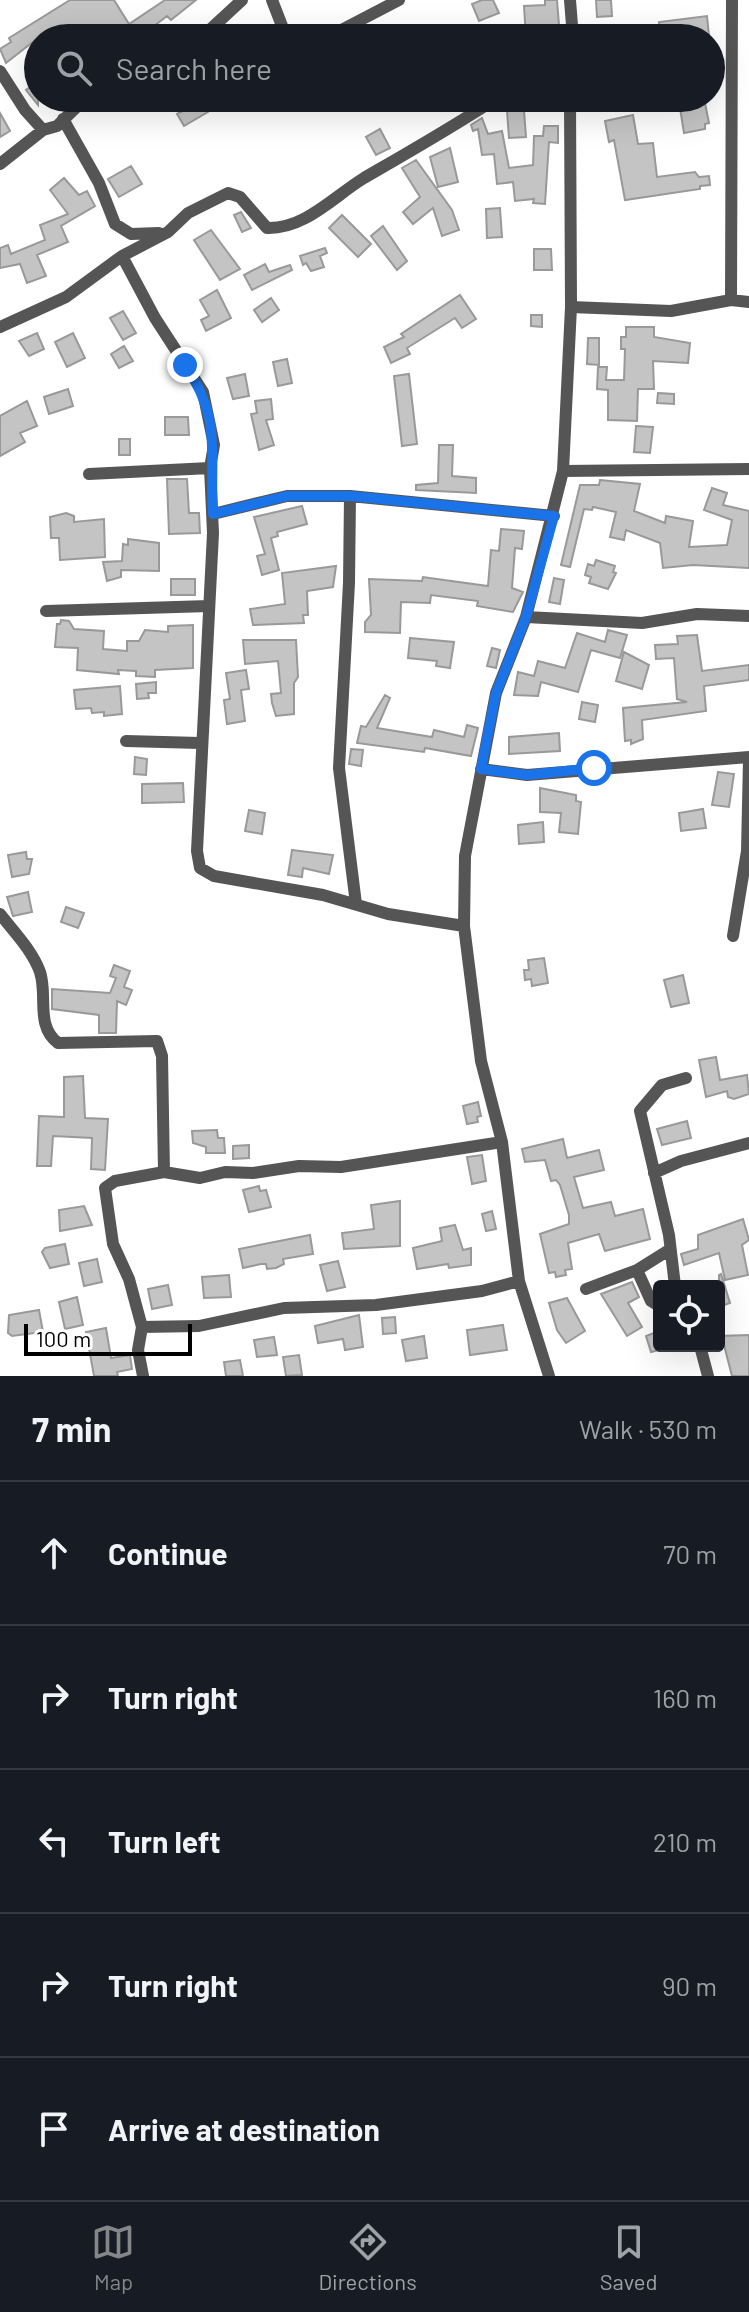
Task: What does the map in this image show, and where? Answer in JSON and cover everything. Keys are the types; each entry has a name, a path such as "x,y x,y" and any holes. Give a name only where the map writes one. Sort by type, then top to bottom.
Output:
{"street":[{"path":"216,24 242,0"},
{"path":"272,0 281,24"},
{"path":"353,24 399,0"},
{"path":"570,0 572,24"},
{"path":"731,300 732,0"},
{"path":"0,71 24,108"},
{"path":"27,112 43,130"},
{"path":"0,164 43,130 57,126 71,112"},
{"path":"0,327 66,297 122,256 168,232 188,213 228,193 240,197 267,228 282,228 305,219 361,180 440,137 477,112"},
{"path":"549,1376 519,1281 502,1142 481,1061 464,926 465,856 496,693 526,617 563,471 571,307 570,112"},
{"path":"63,119 99,183 115,224 131,234 168,232"},
{"path":"122,256 155,318 203,392 214,445 210,468 213,514 200,743 197,851 200,868 214,876 356,904 388,914 464,926"},
{"path":"571,307 671,311 731,300 749,302"},
{"path":"89,474 210,468"},
{"path":"563,471 749,469"},
{"path":"213,514 287,496 350,496 554,516"},
{"path":"350,496 349,583 339,768 356,904"},
{"path":"46,611 209,606"},
{"path":"526,617 631,623 697,614 749,616"},
{"path":"126,741 200,743"},
{"path":"481,769 527,775 674,760 749,759 747,851 733,936"},
{"path":"0,914 33,956 41,975 43,1017 49,1036 58,1043 157,1041 162,1056 164,1172"},
{"path":"674,1280 669,1235 640,1111 662,1085 686,1078"},
{"path":"143,1376 138,1350 142,1327 129,1279 113,1244 105,1188 115,1181 164,1172 200,1178 225,1172 341,1167 502,1142"},
{"path":"654,1173 681,1161 749,1143"},
{"path":"586,1289 637,1270 669,1250"},
{"path":"637,1270 653,1302"},
{"path":"142,1327 199,1326 284,1308 376,1305 482,1291 519,1281"},
{"path":"702,1352 708,1376"}],"building":[{"path":"70,0 114,0 129,24 31,24"},
{"path":"165,0 196,0 171,20 167,16 157,24 129,24"},
{"path":"493,0 499,13 479,21 472,4"},
{"path":"545,0 557,0 559,24 525,24 524,6 545,5"},
{"path":"596,0 611,0 612,16 597,17"},
{"path":"707,16 708,24 659,24"},
{"path":"24,29 24,49 6,63 0,49 11,42 9,38"},
{"path":"181,112 208,112 184,126 177,114"},
{"path":"507,112 524,112 526,137 509,138"},
{"path":"681,112 707,112 709,123 705,124 705,129 684,133"},
{"path":"0,113 10,131 0,137"},
{"path":"633,115 638,144 653,143 657,177 695,172 699,177 709,176 710,185 625,200 614,140 609,142 605,121"},
{"path":"482,118 488,134 502,131 509,168 533,165 534,136 543,136 544,126 558,126 558,143 549,142 545,204 533,203 534,199 515,201 513,182 497,184 494,154 482,155 478,129 473,131 471,125"},
{"path":"380,129 390,148 376,155 366,137"},
{"path":"450,148 458,182 438,187 430,157"},
{"path":"416,160 452,210 459,230 442,236 433,208 413,224 403,212 420,197 402,168"},
{"path":"131,166 142,184 119,197 108,179"},
{"path":"64,178 79,195 87,191 95,206 61,226 68,242 37,255 46,276 27,283 20,264 0,268 0,248 8,245 11,254 45,240 40,225 68,214 50,190"},
{"path":"500,208 502,237 487,238 486,209"},
{"path":"241,212 251,228 242,232 234,215"},
{"path":"342,215 371,244 358,257 329,228"},
{"path":"383,226 407,261 397,270 371,236"},
{"path":"211,230 240,269 220,280 194,240"},
{"path":"325,248 327,253 320,256 324,267 311,271 306,263 303,265 300,256"},
{"path":"534,249 551,249 552,270 534,270"},
{"path":"265,264 269,272 290,265 292,270 252,290 244,275"},
{"path":"217,290 231,318 206,331 201,320 209,316 200,300"},
{"path":"460,295 476,319 462,328 455,318 407,348 410,354 391,363 384,347 404,337 401,334"},
{"path":"271,298 279,310 262,322 254,310"},
{"path":"123,311 136,333 123,340 110,318"},
{"path":"531,315 542,315 542,327 531,326"},
{"path":"626,327 654,327 654,337 690,343 688,363 653,361 654,389 638,389 637,421 608,420 608,390 597,389 598,367 607,367 606,380 624,380 625,349 621,349 621,337 626,337"},
{"path":"37,333 44,349 29,356 19,341"},
{"path":"73,333 85,358 67,367 55,342"},
{"path":"588,338 599,338 599,365 587,364"},
{"path":"124,346 133,361 119,368 111,354"},
{"path":"287,359 292,383 278,386 273,362"},
{"path":"245,374 249,396 233,399 227,378"},
{"path":"409,374 417,444 402,446 394,376"},
{"path":"68,389 73,406 49,414 44,397"},
{"path":"658,393 674,394 674,404 657,403"},
{"path":"271,399 273,419 266,420 274,445 259,450 251,414 257,413 255,401"},
{"path":"27,401 37,426 20,433 25,442 0,456 0,416"},
{"path":"165,417 188,417 189,435 165,435"},
{"path":"636,426 653,427 650,453 634,452"},
{"path":"119,439 130,439 130,455 119,455"},
{"path":"439,445 453,445 452,476 476,478 476,493 416,490 416,485 438,483"},
{"path":"167,479 187,479 189,513 199,513 200,533 169,534"},
{"path":"600,480 640,484 634,511 665,523 666,516 693,521 689,547 727,545 732,520 704,510 712,488 727,493 723,505 749,511 749,568 693,565 663,568 660,543 626,530 624,540 610,537 616,512 593,507 592,510 584,509 570,567 561,565 580,485 599,485"},
{"path":"302,506 307,524 277,532 278,536 271,538 279,570 262,575 257,556 265,554 254,517"},
{"path":"66,513 74,516 74,522 104,519 105,557 60,560 59,538 51,538 50,517"},
{"path":"501,529 524,531 522,549 515,548 512,588 523,592 513,612 477,606 478,601 431,595 430,603 401,602 400,633 365,632 365,622 371,615 369,579 422,581 423,577 488,586 491,550 499,551"},
{"path":"128,539 159,543 159,571 121,570 121,577 107,581 103,562 122,561 123,544 128,545"},
{"path":"596,560 615,566 613,572 616,573 608,589 589,583 591,577 585,575 588,564 594,566"},
{"path":"336,566 333,587 307,591 308,615 303,615 304,623 253,625 250,609 285,604 282,573"},
{"path":"554,578 564,580 560,604 549,602"},
{"path":"171,579 195,579 195,595 171,595"},
{"path":"61,620 69,621 74,629 104,631 103,649 127,651 127,641 139,641 145,630 168,632 168,626 193,625 193,668 155,670 155,677 136,676 136,671 118,670 119,674 77,670 78,648 55,647 57,624"},
{"path":"608,630 627,635 620,658 591,650 578,692 541,682 538,696 514,695 518,672 534,676 538,661 565,668 577,633 605,642"},
{"path":"697,635 702,671 749,665 749,680 704,686 706,711 642,720 643,739 631,744 631,740 625,741 623,708 687,702 677,699 674,658 656,659 655,645 678,644 677,636"},
{"path":"410,638 454,642 450,668 436,666 437,661 408,658"},
{"path":"243,640 296,640 298,677 294,683 294,714 276,716 272,703 271,694 281,693 278,661 245,664"},
{"path":"492,648 500,650 496,668 487,666"},
{"path":"624,652 649,665 642,689 616,681"},
{"path":"246,670 249,689 241,690 245,721 227,724 224,700 230,699 226,673"},
{"path":"156,682 156,693 148,693 149,698 137,699 136,684"},
{"path":"120,686 122,714 104,716 104,712 92,713 91,708 76,709 74,690"},
{"path":"385,695 390,698 377,728 432,737 434,730 464,737 467,725 478,728 471,756 425,748 424,752 357,743 361,726 366,727"},
{"path":"582,702 598,705 595,722 579,719"},
{"path":"559,733 560,751 509,754 509,737"},
{"path":"351,749 363,750 361,766 349,764"},
{"path":"135,757 147,759 146,775 134,774"},
{"path":"718,772 734,774 729,807 712,805"},
{"path":"183,783 184,802 142,803 142,784"},
{"path":"540,788 576,795 576,801 581,802 578,834 559,832 561,813 540,812"},
{"path":"703,809 706,828 681,831 679,813"},
{"path":"249,810 265,813 262,834 245,831"},
{"path":"543,822 544,842 519,844 518,825"},
{"path":"292,850 333,855 329,874 303,868 302,877 288,875"},
{"path":"26,852 27,859 32,859 29,874 12,877 8,855"},
{"path":"28,892 32,912 13,916 7,897"},
{"path":"66,907 84,913 78,928 61,922"},
{"path":"544,958 548,983 532,986 531,979 525,980 524,970 529,970 528,960"},
{"path":"114,965 130,971 124,987 132,990 126,1005 117,1001 116,1033 99,1033 99,1015 52,1009 52,989 110,993 116,978 110,976"},
{"path":"683,975 689,1003 671,1007 664,980"},
{"path":"716,1057 720,1080 747,1075 749,1094 734,1099 728,1097 727,1091 706,1097 699,1060"},
{"path":"83,1076 85,1118 108,1119 105,1170 91,1169 92,1138 53,1136 51,1166 37,1166 39,1116 64,1117 64,1077"},
{"path":"478,1102 481,1116 477,1117 478,1122 467,1124 463,1106"},
{"path":"687,1121 691,1138 662,1145 657,1129"},
{"path":"217,1130 218,1138 224,1138 225,1153 206,1153 206,1147 193,1143 192,1131"},
{"path":"563,1139 567,1158 599,1150 604,1170 574,1177 583,1208 611,1202 615,1216 643,1209 650,1239 605,1251 599,1234 568,1243 572,1269 565,1270 566,1275 556,1277 555,1272 549,1273 540,1234 569,1224 569,1215 560,1185 556,1180 551,1181 545,1160 525,1162 522,1149"},
{"path":"249,1145 249,1158 233,1159 233,1146"},
{"path":"482,1155 486,1181 472,1184 467,1157"},
{"path":"259,1186 260,1191 266,1190 271,1207 249,1212 243,1190"},
{"path":"400,1201 400,1246 344,1249 342,1233 374,1229 371,1205"},
{"path":"84,1206 92,1225 60,1231 59,1210"},
{"path":"492,1211 496,1229 486,1231 482,1214"},
{"path":"743,1219 749,1240 742,1245 748,1275 725,1280 719,1253 684,1265 681,1254 698,1249 698,1235"},
{"path":"455,1225 463,1250 471,1248 471,1265 449,1268 448,1264 417,1269 413,1248 442,1241 440,1228"},
{"path":"310,1235 313,1254 283,1259 284,1264 276,1268 267,1269 266,1264 261,1264 243,1268 239,1249"},
{"path":"65,1244 69,1264 50,1268 42,1252 45,1248"},
{"path":"97,1259 102,1282 84,1286 79,1263"},
{"path":"338,1261 345,1287 327,1291 320,1265"},
{"path":"229,1275 231,1297 204,1298 202,1277"},
{"path":"632,1282 639,1297 628,1303 642,1327 627,1336 601,1294"},
{"path":"168,1285 172,1305 152,1309 148,1289"},
{"path":"725,1287 730,1303 725,1305"},
{"path":"77,1297 83,1325 65,1329 59,1302"},
{"path":"567,1298 585,1331 566,1343 557,1330 549,1303"},
{"path":"39,1310 43,1332 12,1336 8,1333 9,1315"},
{"path":"359,1315 363,1347 345,1350 343,1339 318,1343 315,1326"},
{"path":"395,1317 396,1333 383,1334 382,1318"},
{"path":"503,1325 507,1350 470,1355 467,1330"},
{"path":"106,1328 111,1358 130,1355 132,1369 117,1372 118,1376 94,1376 86,1332"},
{"path":"653,1333 653,1352 651,1352 646,1336"},
{"path":"749,1335 749,1376 732,1376 725,1336"},
{"path":"424,1336 427,1358 406,1361 402,1340"},
{"path":"274,1337 277,1355 257,1357 254,1340"},
{"path":"299,1355 302,1375 286,1376 283,1357"},
{"path":"240,1360 243,1376 226,1376 224,1362"}],"route":[{"path":"185,365 203,392 210,420 214,445 210,468 213,514 287,496 350,496 465,504 554,516 526,617 496,693 481,769 527,775 594,768"}]}
